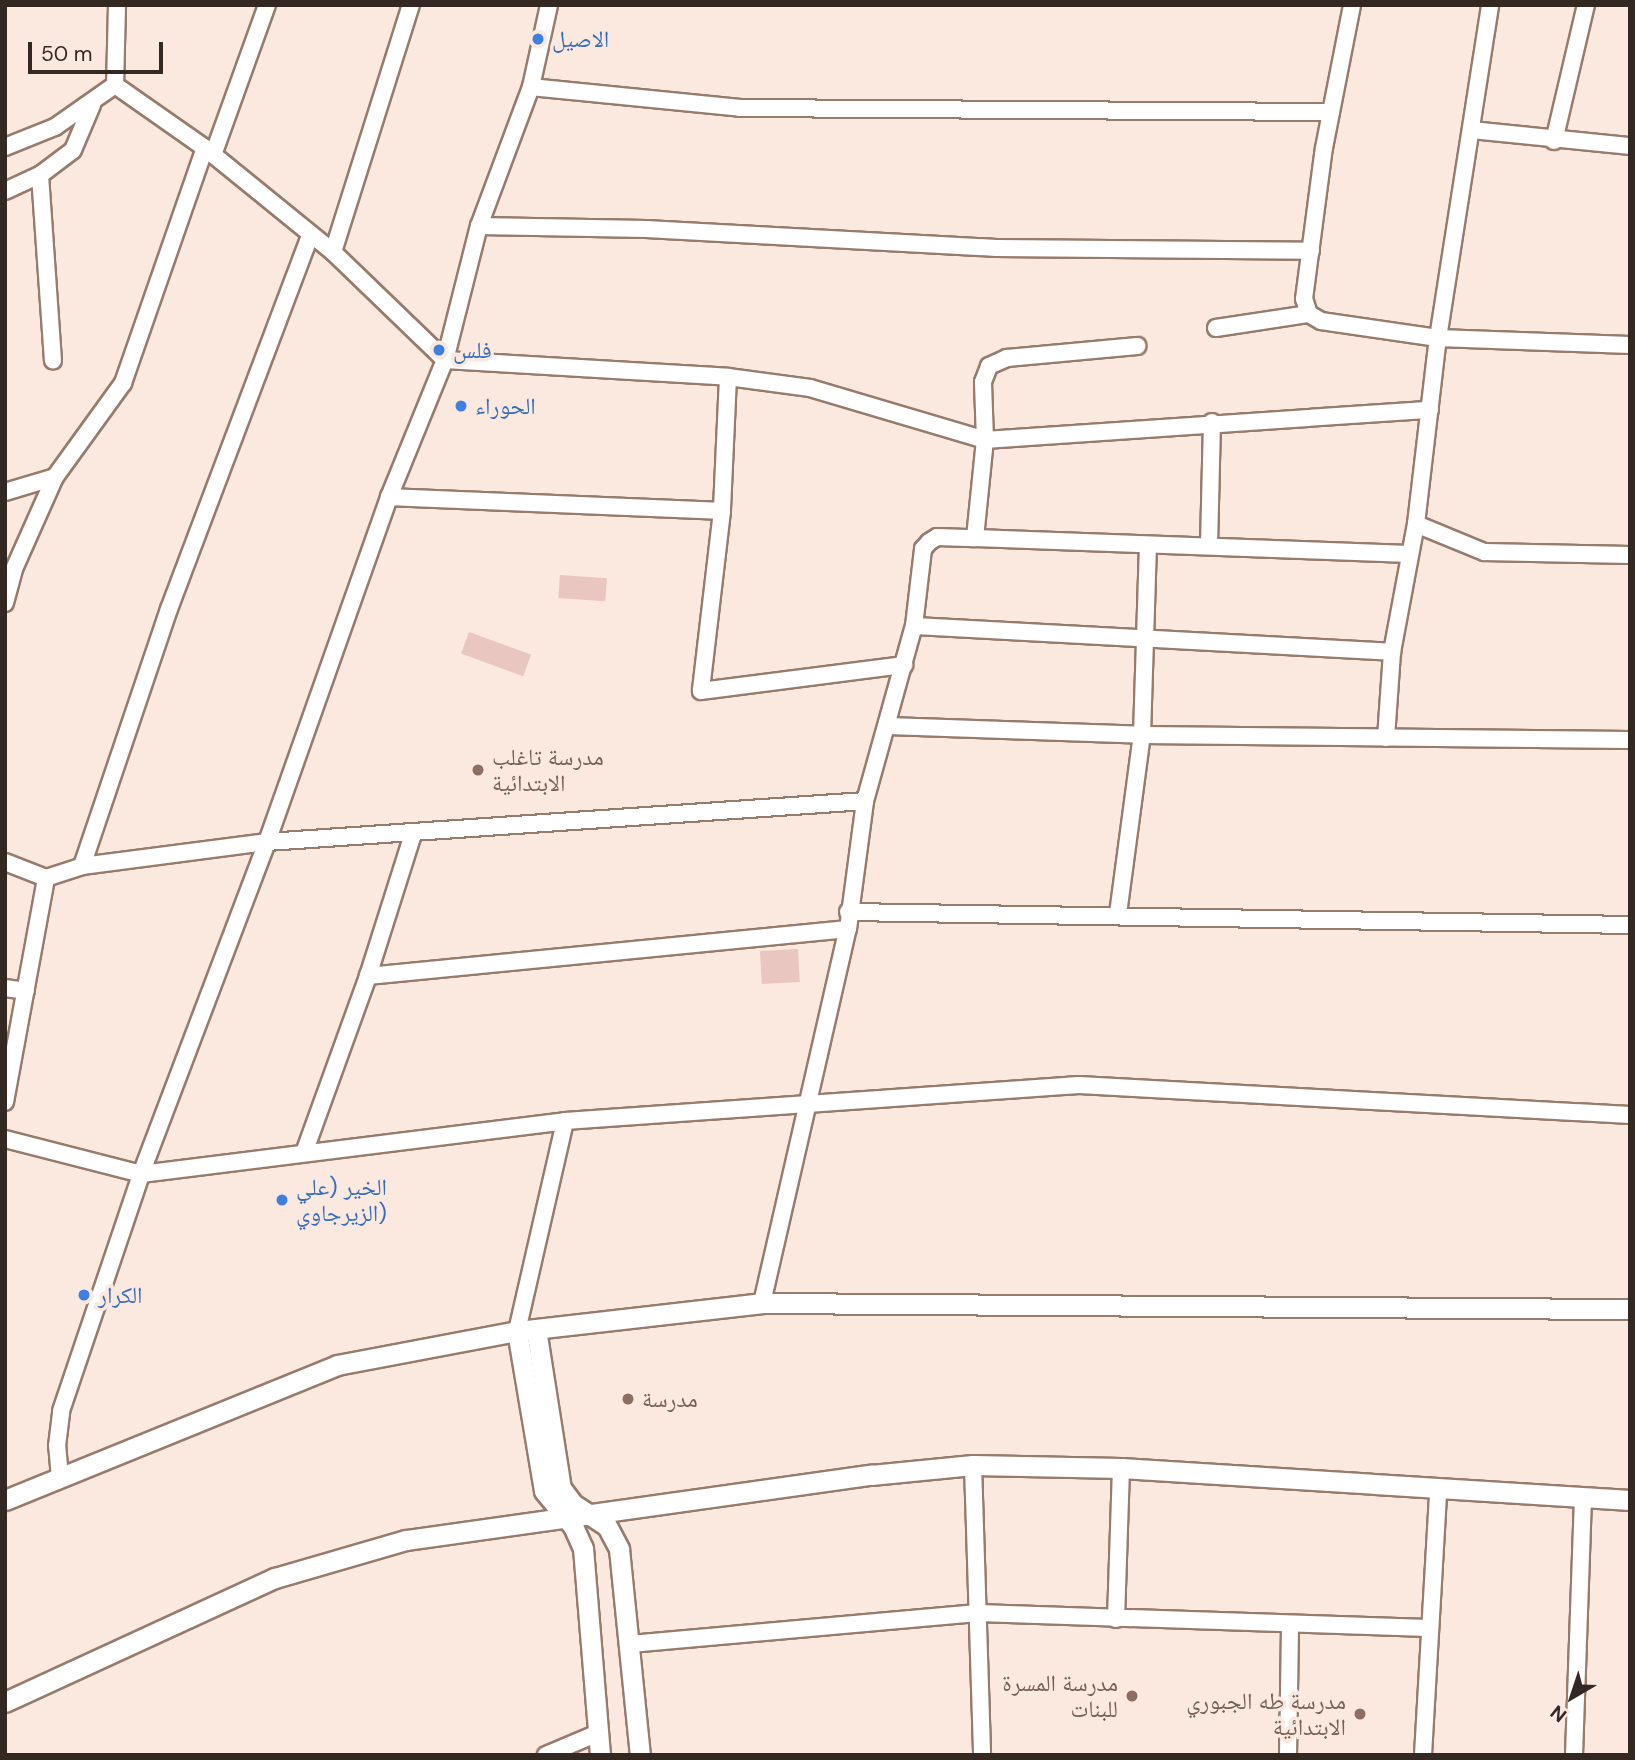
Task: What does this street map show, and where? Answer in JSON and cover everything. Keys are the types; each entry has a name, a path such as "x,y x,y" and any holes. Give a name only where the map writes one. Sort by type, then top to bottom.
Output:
{"street":[{"path":"5,147 26,141 92,105 114,85 117,5"},
{"path":"5,603 14,569 55,477 123,383 209,151 267,5"},
{"path":"333,252 411,5"},
{"path":"60,1478 57,1446 61,1411 141,1174 267,842 389,497 445,360 479,226 531,87 549,5"},
{"path":"1309,314 1304,299 1331,112 1352,5"},
{"path":"1386,738 1392,652 1416,524 1438,338 1490,5"},
{"path":"1554,141 1586,5"},
{"path":"114,85 209,151 333,252 445,360 728,377 810,388 985,440 1212,422 1430,410"},
{"path":"531,87 740,108 1331,112"},
{"path":"5,191 40,175 73,150 92,105"},
{"path":"1472,130 1554,141 1630,146"},
{"path":"40,175 53,361"},
{"path":"479,226 646,229 996,248 1311,251"},
{"path":"82,866 169,609 310,235"},
{"path":"1216,328 1309,314 1321,321 1438,338 1630,345"},
{"path":"975,538 985,440 983,382 994,362 1137,346"},
{"path":"728,377 722,511 701,691 904,666"},
{"path":"1209,545 1212,422"},
{"path":"5,492 55,477"},
{"path":"389,497 722,511"},
{"path":"1416,524 1484,552 1630,555"},
{"path":"762,1303 848,929 848,912 865,801 914,626 923,549 937,537 1410,554"},
{"path":"1118,914 1142,735 1148,545"},
{"path":"914,626 1392,652"},
{"path":"888,726 1142,735 1630,740"},
{"path":"5,862 46,878 82,866 267,842 865,801"},
{"path":"304,1153 368,976 413,834"},
{"path":"5,1102 46,878"},
{"path":"848,912 1118,914 1630,925"},
{"path":"368,976 848,929"},
{"path":"5,988 26,991"},
{"path":"5,1139 141,1174 565,1121 1079,1085 1630,1115"},
{"path":"565,1121 527,1330 541,1480 549,1501 564,1518 583,1548 600,1755"},
{"path":"5,1500 337,1365 527,1330 762,1303 1630,1309"},
{"path":"527,1330 558,1479 573,1504 607,1525 619,1549 640,1755"},
{"path":"973,1465 981,1755"},
{"path":"5,1702 275,1578 406,1540 871,1475 973,1465 1121,1468 1438,1491 1630,1500"},
{"path":"1116,1619 1121,1468"},
{"path":"1423,1755 1428,1628 1438,1491"},
{"path":"1574,1755 1583,1499"},
{"path":"630,1644 978,1613 1290,1626 1428,1628"},
{"path":"1288,1755 1290,1626"},
{"path":"546,1755 598,1732"}],"building":[{"path":"560,575 607,578 605,601 558,598"},
{"path":"469,632 531,655 523,676 461,654"},
{"path":"798,949 800,982 762,984 760,951"}],"place":[{"name":"الاصيل","path":"538,39"},
{"name":"فلس","path":"439,350"},
{"name":"الحوراء","path":"461,406"},
{"name":"مدرسة تاغلب الابتدائية","path":"478,770"},
{"name":"الخير (علي الزيرجاوي)","path":"282,1200"},
{"name":"الكرار","path":"84,1295"},
{"name":"مدرسة","path":"628,1399"},
{"name":"مدرسة المسرة للبنات","path":"1132,1696"},
{"name":"مدرسة طه الجبوري الابتدائية","path":"1360,1714"}]}
